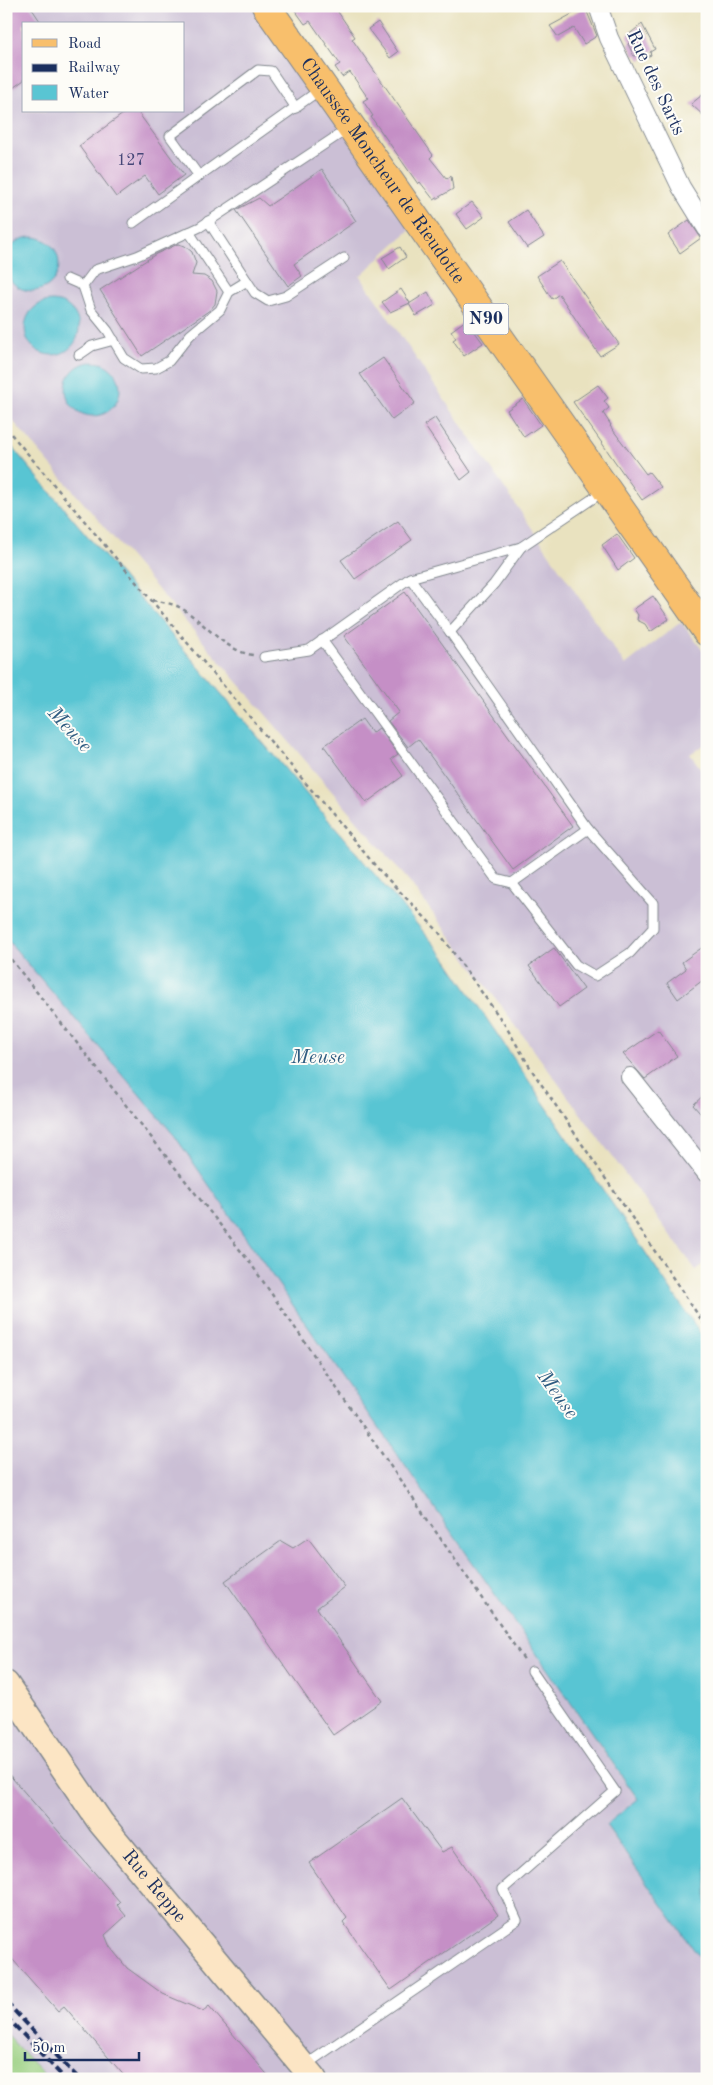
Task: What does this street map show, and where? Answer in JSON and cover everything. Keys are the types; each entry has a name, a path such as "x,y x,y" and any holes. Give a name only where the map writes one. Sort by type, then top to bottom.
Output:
{"main road":[{"name":"Chaussée Moncheur de Rieudotte","path":"266,6 707,632"},
{"name":"Rue Reppe","path":"6,1684 102,1824 308,2073"}],"street":[{"name":"Rue des Sarts","path":"598,6 609,38 680,187 707,229"},
{"path":"630,1077 707,1174"}],"lane":[{"path":"199,176 170,136 258,70 271,71 296,108"},
{"path":"133,223 324,88"},
{"path":"83,286 95,270 137,256 208,222 351,126"},
{"path":"208,222 255,292 268,301 286,296 344,258"},
{"path":"189,232 229,292"},
{"path":"67,279 83,286 91,310 114,340 124,358 141,369 156,368 169,361 190,335 220,310 229,292 247,281"},
{"path":"79,355 92,346 114,340"},
{"path":"264,657 309,650 410,578 521,547 606,490"},
{"path":"450,632 494,584 521,547"},
{"path":"322,640 496,879 512,883 576,965 595,976 630,953 653,928 653,902 588,829 410,578"},
{"path":"512,883 588,829"},
{"path":"308,2073 518,1920 503,1889 615,1790 532,1671"}],"path":[{"path":"6,428 379,870 438,931 505,1026 531,1069 707,1328"},
{"path":"151,600 178,606 224,643 242,653 264,657"},
{"path":"6,953 251,1264 532,1671"}],"shaded area":[{"path":"6,6 266,6 418,222 360,276 625,665 681,622 707,656 707,743 690,754 707,777 707,1262 696,1270 409,881 6,413"},
{"path":"6,938 174,1135 638,1800 606,1826 707,1968 707,2079 48,2079 6,2034 6,1649 10,1646 6,1641"}],"green space":[{"path":"6,2034 48,2079 6,2079"}],"water":[{"path":"27,237 37,237 47,241 55,249 59,264 55,279 47,287 37,291 27,291 17,287 9,279 5,269 5,259 9,249 17,241"},
{"path":"47,301 57,301 67,305 75,313 79,328 75,343 67,351 57,355 47,355 37,351 29,343 25,333 25,323 29,313 37,305"},
{"path":"88,362 98,362 108,366 116,374 120,389 116,404 108,412 98,416 88,416 78,412 70,404 66,394 66,384 70,374 78,366"},
{"name":"Meuse","path":"6,440 444,956 707,1343 707,1968 606,1825 638,1799 174,1135 6,938"}],"building":[{"path":"6,6 30,6 41,22 22,22 22,81 6,93"},
{"path":"292,6 334,6 355,37 352,39 433,155 430,158 447,179 451,176 453,189 434,200 420,182 418,184 371,117 373,116 363,101 368,98 350,72 342,77 335,67 340,64 310,21 305,24"},
{"path":"585,7 597,36 584,44 574,28 558,37 550,26"},
{"path":"378,22 398,52 390,58 368,29"},
{"path":"642,24 655,49 650,52 651,55 640,60 637,55 634,56 628,44 630,42 627,36"},
{"path":"707,91 707,119 691,104"},
{"path":"126,112 138,112 184,175 158,194 145,176 116,197 79,146"},
{"path":"322,169 356,221 294,264 302,276 288,286 236,210 259,198 268,206"},
{"path":"472,202 484,217 467,229 456,214"},
{"path":"526,210 544,237 527,248 509,222"},
{"path":"689,220 701,238 680,253 668,235"},
{"path":"178,244 185,246 192,252 196,263 192,275 204,276 212,281 217,291 215,304 210,310 142,356 100,290 156,254"},
{"path":"400,247 406,257 389,269 382,258"},
{"path":"560,261 619,344 600,356 559,294 552,299 537,276"},
{"path":"401,289 410,303 390,312 382,302"},
{"path":"428,292 435,305 416,316 409,304"},
{"path":"466,320 483,343 464,356 453,340 456,338 451,331"},
{"path":"383,358 415,403 392,420 360,374"},
{"path":"598,385 608,398 604,401 609,408 603,413 610,426 646,474 649,472 661,487 642,500 573,402"},
{"path":"523,399 541,425 524,437 507,410"},
{"path":"435,418 471,472 461,480 424,425"},
{"path":"398,521 412,540 355,579 341,560"},
{"path":"617,534 634,558 618,570 602,545"},
{"path":"405,592 573,826 513,870 418,739 408,747 388,721 399,712 344,636"},
{"path":"653,596 669,619 650,632 645,624 637,620 638,615 634,609"},
{"path":"362,719 372,733 379,728 398,754 391,759 403,776 366,803 324,746"},
{"path":"707,944 707,977 678,999 667,983 686,969 682,962"},
{"path":"554,948 584,989 559,1007 529,966"},
{"path":"658,1030 677,1056 645,1079 623,1054"},
{"path":"707,1092 707,1121 693,1105"},
{"path":"308,1538 345,1587 317,1608 382,1701 333,1735 225,1581 281,1541 293,1548"},
{"path":"6,1771 120,1902 117,1905 126,1916 105,1935 110,1947 127,1968 163,1994 203,2011 209,2006 271,2079 127,2079 64,2006 58,2011 6,1952"},
{"path":"402,1798 442,1852 452,1847 498,1915 391,1990 343,1922 347,1918 309,1863"}],"railway":[{"path":"6,2002 79,2079"},
{"path":"6,2016 65,2079"}]}
